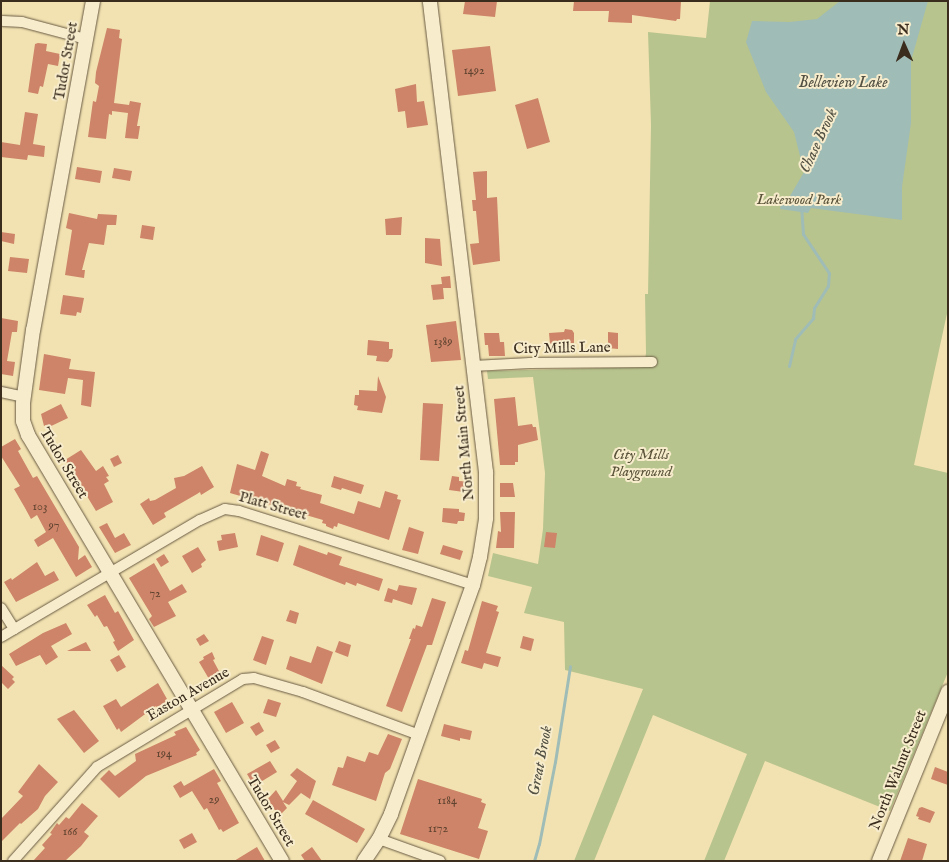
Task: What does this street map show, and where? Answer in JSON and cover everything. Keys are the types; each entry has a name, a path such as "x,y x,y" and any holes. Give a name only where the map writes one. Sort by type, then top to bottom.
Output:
{"street":[{"name":"Tudor Street","path":"93,1 34,330 24,397 23,415 26,431 282,861"},
{"name":"North Main Street","path":"364,861 379,839 391,814 473,585 482,544 487,496 430,1"},
{"path":"3,21 22,22 86,40"},
{"name":"City Mills Lane","path":"473,366 530,363 652,362"},
{"path":"1,392 24,397"},
{"name":"Platt Street","path":"1,637 212,513 228,509 473,585"},
{"path":"1,608 14,630"},
{"name":"Easton Avenue","path":"13,861 97,767 239,680 254,678 316,696 419,734"},
{"name":"North Walnut Street","path":"879,861 948,692"},
{"path":"379,839 440,861"}],"green space":[{"name":"Lakewood Park","path":"710,1 948,1 948,309 914,465 948,473 948,672 890,811 765,761 724,861 704,861 747,754 653,715 594,861 574,861 643,689 565,670 564,622 524,613 532,587 488,576 493,553 538,564 543,529 545,473 533,377 488,379 487,371 644,367 646,353 645,294 648,294 651,125 648,32 706,38"}],"water":[{"name":"Belleview Lake","path":"840,1 928,1 911,61 911,123 902,187 902,220 811,208 808,213 780,209 782,199 790,196 804,172 794,132 766,92 746,42 752,21 789,22 817,19"}],"building":[{"path":"465,1 497,1 495,17 463,14"},
{"path":"574,1 681,1 680,19 676,21 632,15 632,23 608,22 609,11 573,11"},
{"path":"107,28 120,30 119,38 122,39 114,103 129,105 130,101 141,103 137,126 140,126 138,139 125,138 128,113 112,111 112,115 109,114 106,139 88,137 93,101 96,102 99,86 95,83 96,72"},
{"path":"35,44 47,44 46,51 60,54 58,66 48,64 43,87 40,86 38,94 28,92"},
{"path":"490,46 496,91 458,96 452,50"},
{"path":"416,84 417,102 424,101 428,125 407,128 405,111 398,112 395,89"},
{"path":"538,98 550,142 527,149 515,105"},
{"path":"25,112 38,114 33,144 45,146 44,157 28,155 27,160 1,157 1,142 20,145"},
{"path":"77,167 102,171 100,183 75,179"},
{"path":"114,168 132,171 130,181 112,178"},
{"path":"487,171 487,198 497,197 500,261 473,265 470,244 479,243 476,211 473,211 472,200 476,200 473,172"},
{"path":"69,213 97,219 98,214 117,215 116,225 107,225 104,245 89,243 82,270 85,270 84,278 65,275 72,230 66,228"},
{"path":"402,217 401,235 386,235 385,219"},
{"path":"142,225 155,227 153,240 140,238"},
{"path":"1,232 15,234 14,244 1,241"},
{"path":"425,238 440,239 442,266 425,263"},
{"path":"10,257 29,259 27,273 8,271"},
{"path":"450,276 451,288 443,288 444,299 433,300 431,285 442,284 441,277"},
{"path":"63,295 84,298 81,313 77,312 76,316 60,314"},
{"path":"1,318 18,321 17,332 12,332 7,361 15,362 13,376 1,374"},
{"path":"456,321 461,360 431,362 426,325"},
{"path":"565,329 572,330 574,333 574,343 570,343 570,345 550,344 549,333 564,332"},
{"path":"608,332 618,333 618,349 608,348"},
{"path":"484,333 499,333 500,342 504,342 505,356 489,356 488,345 485,345"},
{"path":"368,340 389,342 389,349 393,349 392,357 388,362 376,361 377,356 367,355"},
{"path":"44,354 71,359 69,369 95,372 91,407 81,405 83,380 68,378 65,394 39,390"},
{"path":"378,376 386,397 382,413 357,410 358,406 354,405 355,395 359,395 359,390 377,391"},
{"path":"515,397 518,426 532,424 533,427 536,427 538,440 518,445 518,462 515,462 515,465 500,465 494,399"},
{"path":"423,403 443,404 439,461 420,460"},
{"path":"61,404 68,418 47,428 46,425 44,426 41,414"},
{"path":"15,439 21,449 18,451 33,478 37,476 79,547 78,560 85,555 92,567 76,577 53,538 38,547 34,540 46,532 37,515 31,519 14,489 20,486 1,456 1,447"},
{"path":"81,450 96,471 103,466 109,476 106,477 109,481 104,484 113,502 96,511 65,460"},
{"path":"261,451 269,454 262,476 285,486 287,479 297,482 296,486 301,487 300,489 322,495 320,503 354,514 358,501 380,508 385,491 398,495 397,499 401,500 389,540 338,523 337,527 334,526 333,529 322,523 323,520 230,493 237,464 255,470"},
{"path":"118,455 122,463 114,467 110,459"},
{"path":"202,466 214,487 201,495 200,492 164,513 166,517 153,525 140,504 149,498 150,501 155,500 176,488 174,478 184,476"},
{"path":"334,476 364,485 361,494 342,488 341,490 331,487"},
{"path":"452,476 459,477 459,481 473,482 471,493 449,490"},
{"path":"500,483 513,483 515,497 500,497"},
{"path":"443,508 459,509 459,512 465,513 464,521 458,521 457,524 442,522"},
{"path":"500,512 515,512 514,548 496,548 498,531 501,532"},
{"path":"107,523 115,538 124,533 131,545 115,553 99,527"},
{"path":"409,527 424,532 418,554 402,550"},
{"path":"546,532 557,533 555,548 544,547"},
{"path":"235,533 238,547 219,551 217,541 222,540 221,535"},
{"path":"261,535 284,543 278,562 256,555"},
{"path":"299,545 327,555 328,552 342,557 339,565 383,579 379,591 357,583 356,586 346,582 345,585 293,565"},
{"path":"443,545 463,551 460,560 440,554"},
{"path":"198,547 206,560 201,564 202,567 192,573 182,556"},
{"path":"164,554 169,562 161,567 156,559"},
{"path":"37,562 45,576 54,571 59,580 16,602 4,582 11,578 12,580"},
{"path":"154,563 170,591 182,584 187,592 168,602 176,616 154,627 149,619 152,616 129,578"},
{"path":"399,585 417,588 412,605 393,599 392,603 384,601 388,588 397,591"},
{"path":"105,595 115,613 118,611 134,640 118,651 107,626 104,627 97,615 95,617 87,605"},
{"path":"432,598 446,602 432,645 427,645 402,712 386,706 411,639 409,639 413,628 415,629 416,625 422,627"},
{"path":"482,601 498,606 496,611 499,612 486,653 501,657 498,667 484,663 482,669 461,663 465,650 468,651"},
{"path":"290,610 299,613 296,624 286,621"},
{"path":"66,623 72,634 51,646 58,657 46,665 40,655 16,666 9,654 43,633"},
{"path":"204,634 209,641 200,646 196,639"},
{"path":"262,636 274,640 266,665 253,660"},
{"path":"523,636 534,639 531,651 520,648"},
{"path":"339,641 351,645 348,657 335,652"},
{"path":"86,642 91,651 67,651"},
{"path":"317,646 333,652 322,684 286,669 290,656 311,663"},
{"path":"212,652 215,659 213,660 220,673 209,679 199,662 204,659 203,657"},
{"path":"119,655 126,667 117,672 110,660"},
{"path":"1,665 14,677 12,679 15,682 8,689 1,682"},
{"path":"158,683 167,699 165,700 167,704 158,709 156,706 121,732 119,728 117,730 103,706 116,699 121,707"},
{"path":"268,699 281,703 276,717 263,713"},
{"path":"232,702 244,723 226,733 214,712"},
{"path":"74,710 99,741 84,753 57,719"},
{"path":"259,722 264,731 256,736 250,727"},
{"path":"444,724 472,731 470,740 460,738 460,741 441,736"},
{"path":"186,727 200,750 196,753 197,755 146,776 119,798 100,779 109,770 115,776 136,761 135,754 176,735 174,732"},
{"path":"388,734 402,739 390,769 385,773 376,801 332,785 338,767 343,768 347,756 365,762 369,752 378,755"},
{"path":"275,740 280,748 271,753 266,745"},
{"path":"270,761 277,772 254,786 247,774"},
{"path":"39,764 58,782 45,796 38,809 20,823 1,842 1,819 23,796 18,792"},
{"path":"935,767 948,772 948,785 931,779"},
{"path":"297,768 316,781 310,799 301,793 289,805 283,802 287,808 280,815 266,801 276,790 283,801 297,781 290,775"},
{"path":"214,769 221,781 217,783 239,823 223,832 221,829 219,830 207,808 204,810 192,791 180,798 173,786 181,781 184,786"},
{"path":"418,779 482,799 481,802 486,804 478,828 488,831 479,859 400,834"},
{"path":"313,800 365,829 357,843 305,814"},
{"path":"82,803 98,816 84,832 89,836 81,846 65,861 33,861 45,848 42,845 52,834 50,833 57,823 59,825 66,817 69,819"},
{"path":"922,807 935,812 930,823 918,819 919,817 916,816 919,808"},
{"path":"192,833 197,842 184,849 179,840"},
{"path":"908,838 927,844 922,861 900,861"},
{"path":"257,847 265,861 234,861"},
{"path":"312,847 322,861 305,861 301,855"}],"waterway":[{"name":"Chase Brook","path":"789,366 795,339 813,318 814,308 828,286 829,273 803,234 801,208"},
{"name":"Great Brook","path":"534,861 555,762 570,666"}],"park label":[{"name":"City Mills Playground","path":"641,462"}]}
